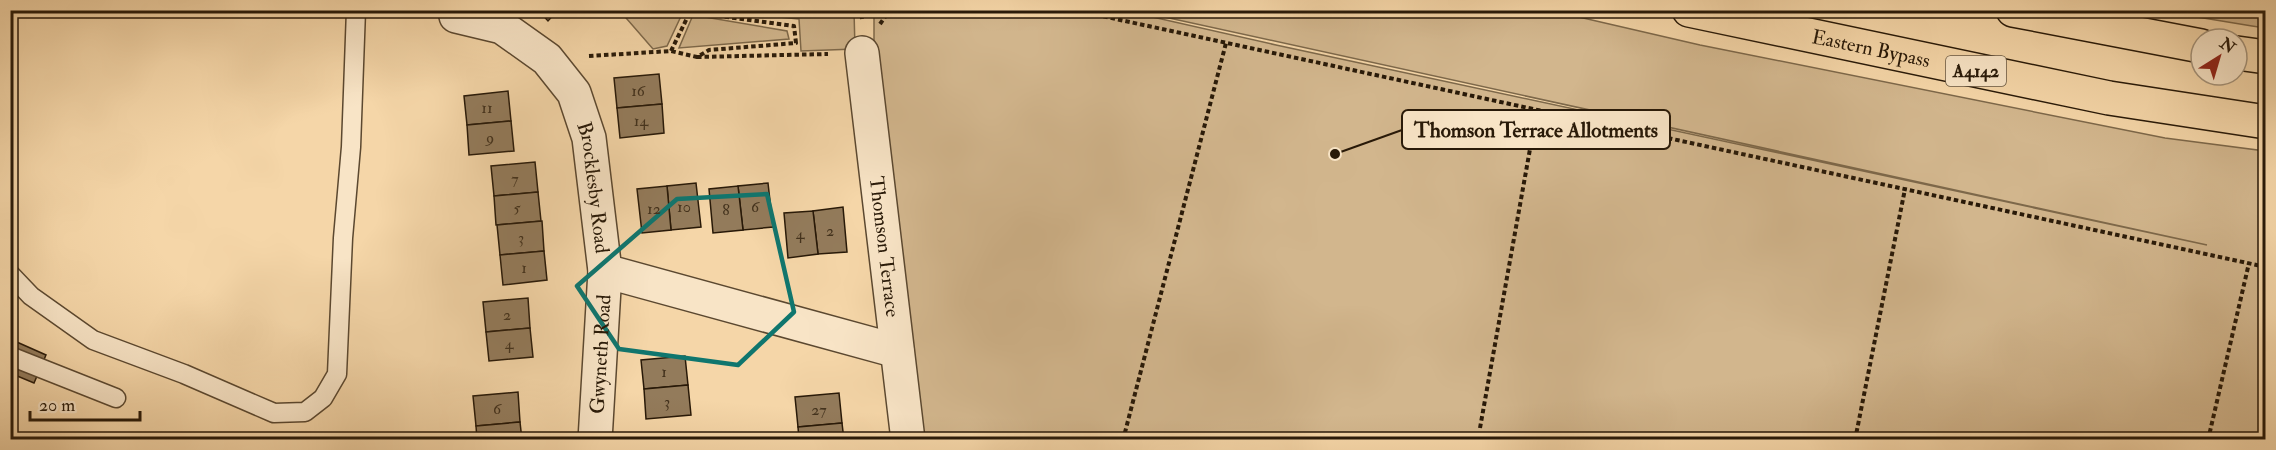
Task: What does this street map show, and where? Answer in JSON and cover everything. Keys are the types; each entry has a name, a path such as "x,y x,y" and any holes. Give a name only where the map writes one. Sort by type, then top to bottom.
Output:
{"highway":[{"name":"Eastern Bypass","path":"1689,10 2109,98 2265,122"},
{"path":"2013,10 2189,44"},
{"path":"2249,55 2265,57"}],"street":[{"name":"Brocklesby Road","path":"456,16 502,27 547,58 574,93 589,138 604,271 897,351"},
{"name":"Thomson Terrace","path":"862,53 908,440"},
{"name":"Gwyneth Road","path":"595,440 604,271"}],"lane":[{"path":"10,274 31,296 93,340 184,374 274,413 305,412 323,398 337,374 343,238 351,147 356,10"},
{"path":"10,356 116,398"}],"path":[{"path":"671,51 691,10"},
{"path":"696,57 709,50 796,43 794,26 719,16 699,10"},
{"path":"719,16 728,10"},
{"path":"1074,10 2265,267"},
{"path":"1123,440 1226,43"},
{"path":"547,58 671,51 696,57 862,53"},
{"path":"1480,428 1538,110"},
{"path":"1855,440 1905,189"},
{"path":"2208,440 2248,263"}],"highlighted area":[{"path":"767,194 794,312 738,365 619,349 577,286 677,199"}],"shaded area":[{"path":"743,10 854,11 855,49 801,51 799,19 739,13"},
{"path":"620,11 682,11 667,46 653,49"},
{"path":"874,11 1126,11 2207,245 1137,11 1553,11 1700,45 2165,138 2265,151 2265,439 919,439 874,50"},
{"path":"2161,11 2265,11 2265,28 2252,26"},
{"path":"693,15 787,31 789,39 679,48"}],"building":[{"path":"538,10 558,10 548,21"},
{"path":"659,74 662,104 617,108 614,78"},
{"path":"508,91 511,121 467,125 464,96"},
{"path":"662,104 664,133 620,138 617,108"},
{"path":"511,121 514,151 469,155 467,125"},
{"path":"535,162 538,192 494,196 491,166"},
{"path":"696,183 701,227 671,230 667,186"},
{"path":"768,183 773,227 743,230 738,186"},
{"path":"667,186 671,230 642,233 637,189"},
{"path":"738,186 743,230 713,233 709,189"},
{"path":"538,192 541,221 496,225 494,196"},
{"path":"843,207 847,252 818,254 813,211"},
{"path":"813,211 818,254 788,258 784,213"},
{"path":"542,221 544,251 500,255 497,225"},
{"path":"544,251 547,280 503,285 500,255"},
{"path":"528,298 530,328 486,332 483,302"},
{"path":"530,328 533,357 489,361 486,332"},
{"path":"10,339 46,355 34,383 10,373"},
{"path":"685,356 688,385 644,389 641,360"},
{"path":"688,385 691,415 646,419 644,389"},
{"path":"518,392 520,422 476,426 473,396"},
{"path":"839,393 842,423 798,427 795,397"},
{"path":"520,422 522,440 477,440 476,426"},
{"path":"842,423 844,440 799,440 798,427"}],"place":[{"name":"Thomson Terrace Allotments","path":"1335,154"}]}
